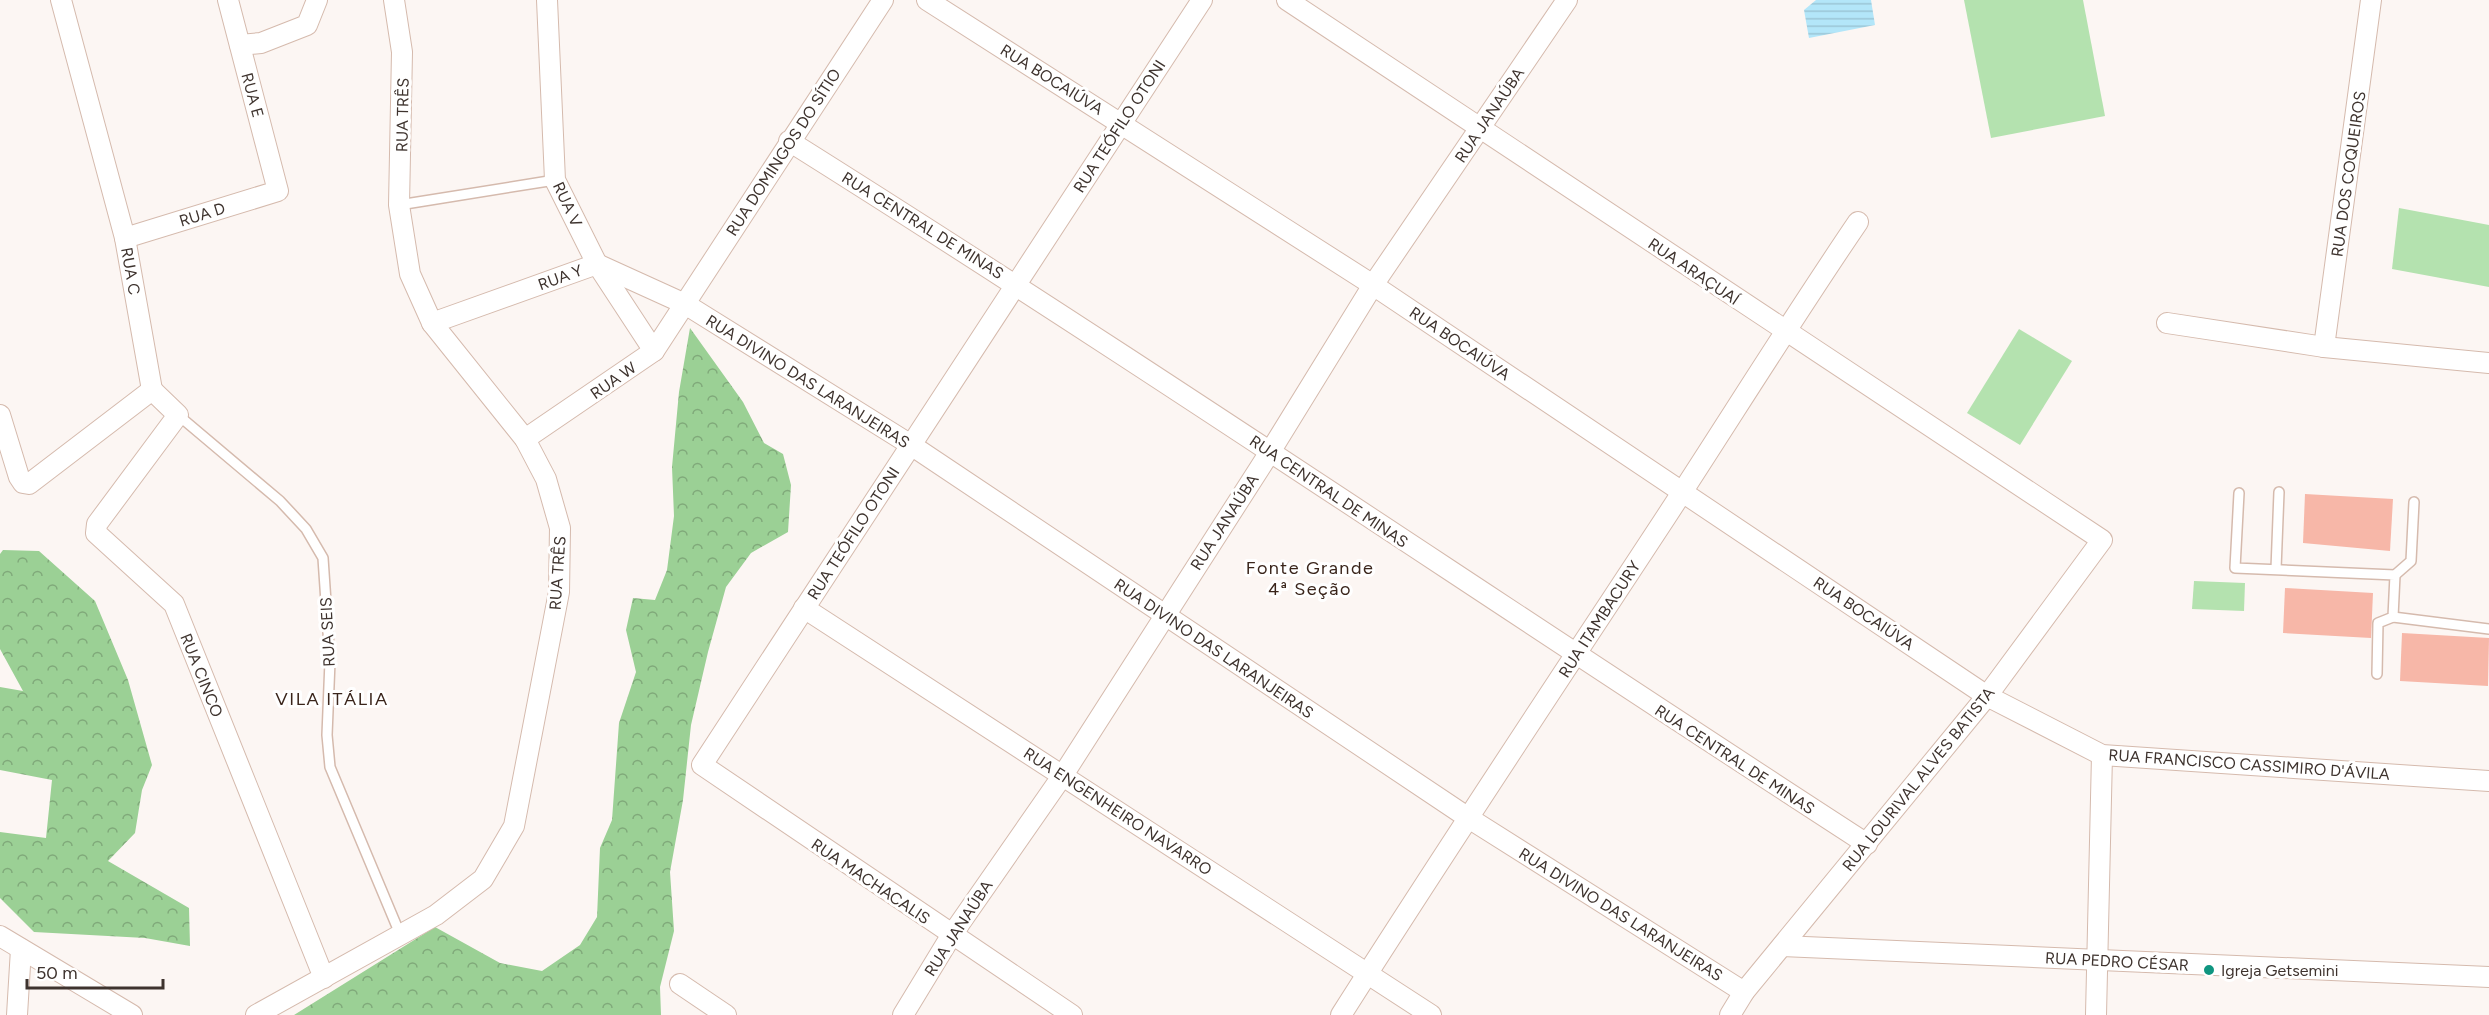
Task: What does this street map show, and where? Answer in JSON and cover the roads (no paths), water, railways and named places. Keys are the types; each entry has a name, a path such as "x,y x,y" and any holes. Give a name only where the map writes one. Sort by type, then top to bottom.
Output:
{"street":[{"name":"RUA C","path":"61,0 125,237 152,390"},
{"name":"RUA E","path":"228,0 278,191"},
{"path":"240,45 261,44 307,25 317,0"},
{"name":"RUA TRÊS","path":"256,1015 436,915 483,879 514,826 559,592 560,528 546,479 525,439 432,323 410,274 399,205 402,52 394,0"},
{"name":"RUA V","path":"547,0 555,180 597,264 654,351"},
{"name":"RUA DOMINGOS DO SÍTIO","path":"685,304 789,141 883,0"},
{"name":"RUA BOCAIÚVA","path":"927,0 1122,122 1373,285 1987,696"},
{"name":"RUA TEÓFILO OTONI","path":"702,765 1202,0"},
{"name":"RUA ARAÇUAÍ","path":"1287,0 2102,540"},
{"name":"RUA JANAÚBA","path":"903,1015 951,936 1063,775 1164,614 1270,452 1373,285 1568,0"},
{"name":"RUA DOS COQUEIROS","path":"2324,347 2371,0"},
{"name":"RUA CENTRAL DE MINAS","path":"789,141 1016,284 1575,656 1867,844"},
{"name":"RUA D","path":"125,237 278,191"},
{"name":"RUA ITAMBACURY","path":"1341,1015 1467,817 1683,492 1784,331 1858,222"},
{"name":"RUA Y","path":"432,323 597,264 685,304"},
{"name":"RUA W","path":"525,439 604,388 654,351 685,304"},
{"name":"RUA DIVINO DAS LARANJEIRAS","path":"685,304 911,445 1467,817 1744,992"},
{"path":"2167,322 2324,347 2489,363"},
{"path":"0,415 23,483 29,484 152,390 178,415"},
{"name":"RUA CINCO","path":"178,415 95,528 96,533 174,604 324,978"},
{"name":"RUA LOURIVAL ALVES BATISTA","path":"1730,1015 1744,992 1987,696 2102,540"},
{"name":"RUA ENGENHEIRO NAVARRO","path":"804,608 1431,1015"},
{"name":"RUA FRANCISCO CASSIMIRO D'ÁVILA","path":"1987,696 2102,754 2489,781"},
{"path":"2096,1015 2102,754"},
{"name":"RUA MACHACALIS","path":"702,765 951,936 1072,1015"},
{"path":"0,936 132,1015"},
{"name":"RUA PEDRO CÉSAR","path":"1782,946 2489,977"},
{"path":"17,1015 21,949"},
{"path":"681,984 726,1015"}],"lane":[{"path":"399,205 555,180"},
{"name":"RUA SEIS","path":"178,415 280,501 306,529 323,558 330,661 327,735 330,767 400,934"},
{"path":"2276,569 2279,492"},
{"path":"2239,493 2235,568 2395,575 2411,561 2414,502"},
{"path":"2393,617 2395,575"},
{"path":"2377,674 2378,623 2393,617 2489,629"}],"water":[{"path":"1816,0 1871,0 1875,25 1809,38 1804,10"}],"place":[{"name":"Igreja Getsemini","path":"2209,970"}],"district":[{"name":"Fonte Grande 4ª Seção","path":"1310,578"},
{"name":"VILA ITÁLIA","path":"332,699"}]}
